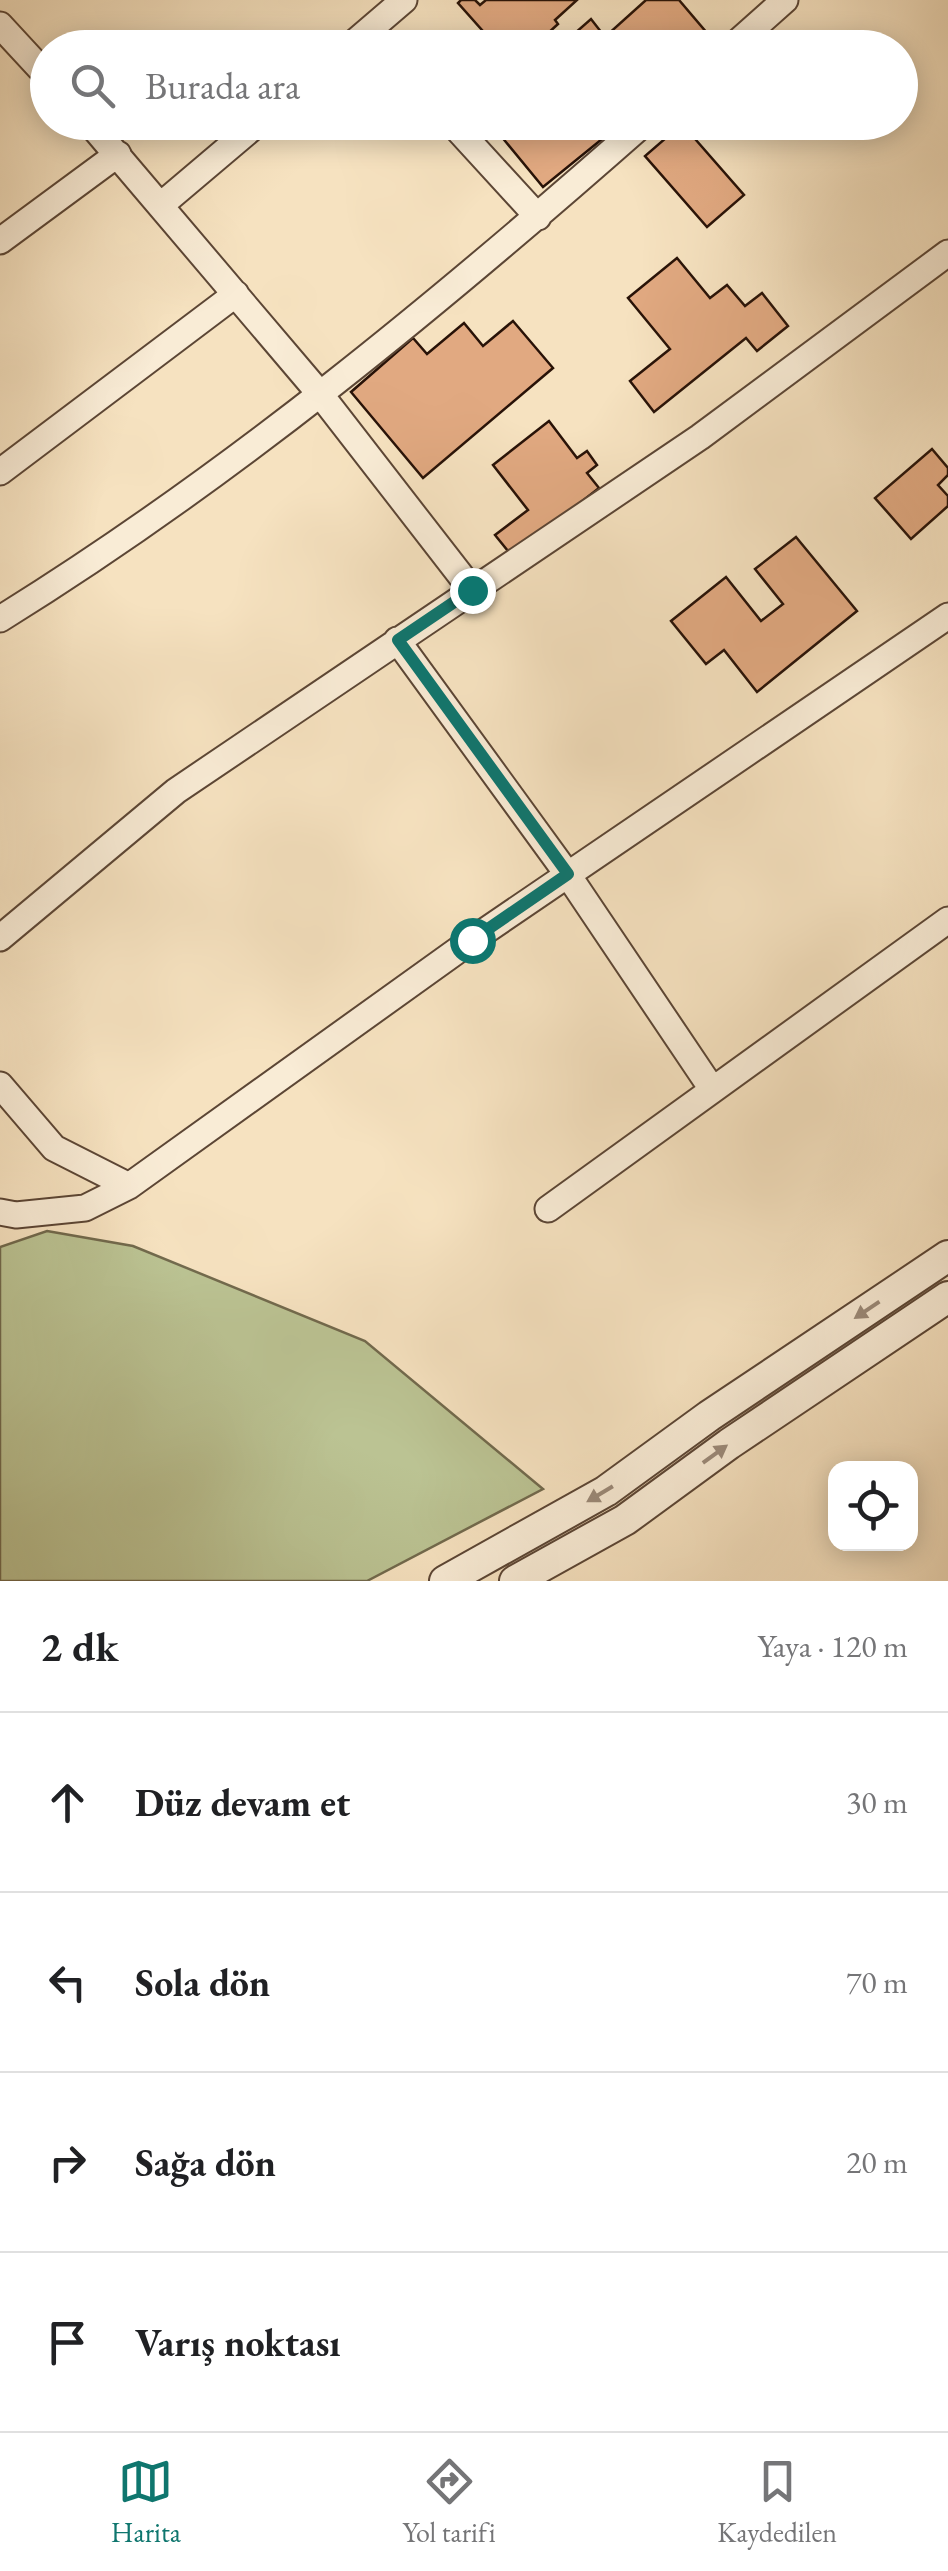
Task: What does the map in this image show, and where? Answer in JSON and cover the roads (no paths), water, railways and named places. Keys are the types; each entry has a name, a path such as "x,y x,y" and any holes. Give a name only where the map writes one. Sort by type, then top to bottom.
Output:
{"street":[{"path":"376,30 404,0"},
{"path":"751,30 785,0"},
{"path":"0,25 30,58"},
{"path":"105,140 320,394 472,590"},
{"path":"161,205 238,140"},
{"path":"467,140 538,217"},
{"path":"0,620 76,571 320,394 538,217 626,140"},
{"path":"0,241 118,154"},
{"path":"0,938 176,791 700,437 948,252"},
{"path":"0,472 236,294"},
{"path":"0,1212 16,1215 85,1208 129,1186 568,874 948,616"},
{"path":"398,640 568,874 712,1089"},
{"path":"548,1209 948,920"},
{"path":"0,1085 54,1148 129,1186"},
{"path":"445,1581 606,1492 710,1416 948,1256"},
{"path":"516,1581 625,1520 729,1444 948,1297"}]}
